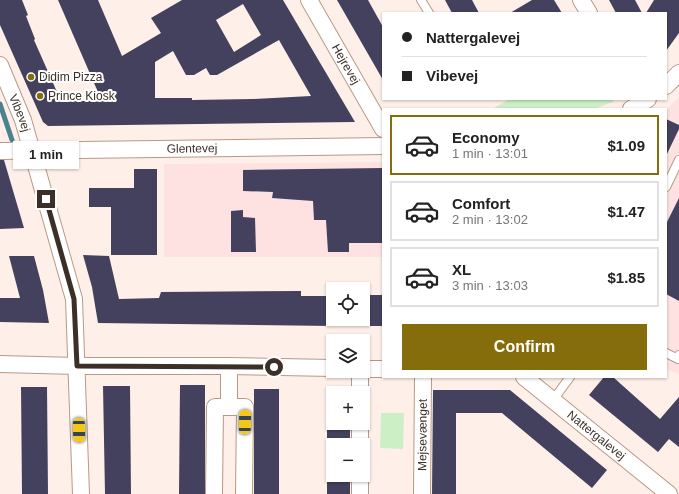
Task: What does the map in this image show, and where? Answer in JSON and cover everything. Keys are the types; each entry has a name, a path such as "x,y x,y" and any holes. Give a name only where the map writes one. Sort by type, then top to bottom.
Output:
{"street":[{"name":"Hejrevej","path":"309,0 382,127"},
{"path":"581,0 588,12"},
{"name":"Vibevej","path":"0,65 23,120 33,151 74,299 81,494"},
{"path":"667,85 679,73"},
{"name":"Glentevej","path":"0,151 382,146"},
{"path":"0,364 326,368"},
{"path":"229,366 229,407"},
{"path":"370,369 382,369"},
{"name":"Mejsevænget","path":"422,494 423,378"},
{"name":"Nattergalevej","path":"525,378 669,494"},
{"path":"214,494 215,407 245,407 244,494"},
{"path":"360,482 360,494"}],"lane":[{"path":"421,0 428,12"},
{"path":"667,185 679,160"},
{"path":"667,353 678,359 679,355"},
{"path":"552,400 569,378"}],"shaded area":[{"path":"679,97 679,374 667,369 667,109"},
{"path":"382,162 382,257 164,257 164,164"}],"green space":[{"path":"508,100 614,100 613,102 597,108 494,108"},
{"path":"381,413 404,413 403,449 380,448"}],"building":[{"path":"0,0 22,0 28,15 26,16 35,39 34,40 61,101 93,101 93,99 101,99 58,0 98,0 122,56 161,33 151,18 182,0 283,0 355,122 48,126 43,122 0,25","holes":["243,4 261,35 234,52 216,20","279,40 311,96 192,100 192,98 155,98 155,62 173,51 186,75 194,75 206,68 210,75 217,75"]},
{"path":"337,0 368,0 382,25 382,78"},
{"path":"445,0 472,0 478,12 451,12"},
{"path":"532,0 554,0 561,12 512,12"},
{"path":"609,0 635,0 641,12 615,12"},
{"path":"654,0 679,0 679,33 667,50 667,12 647,12"},
{"path":"667,119 679,125 679,129 667,154"},
{"path":"0,160 4,160 24,228 0,229"},
{"path":"382,168 382,243 349,243 349,252 328,252 326,220 314,220 313,201 272,198 273,192 243,191 243,170"},
{"path":"134,169 157,169 157,255 111,255 111,207 89,207 89,188 134,188"},
{"path":"679,198 679,301 667,295 667,222"},
{"path":"243,210 243,217 255,218 256,252 231,252 231,211"},
{"path":"83,255 109,256 119,299 159,298 161,292 301,291 301,296 326,296 326,326 98,323 92,287"},
{"path":"9,256 34,256 43,290 49,323 0,322 0,298 20,298"},
{"path":"370,295 382,295 382,326 370,326"},
{"path":"603,378 614,378 660,419 679,397 679,447 669,439 658,452 589,395"},
{"path":"180,385 205,385 205,494 179,494"},
{"path":"103,386 130,386 131,494 105,494"},
{"path":"21,387 47,387 48,494 22,494"},
{"path":"254,389 279,389 279,494 254,494"},
{"path":"433,390 510,390 607,470 592,488 502,413 456,413 456,494 432,494"},
{"path":"327,430 350,430 350,438 327,438"},
{"path":"327,482 350,482 350,494 327,494"}],"waterway":[{"path":"0,104 12,140"}],"place":[{"name":"Didim Pizza","path":"31,77"},
{"name":"Prince Kiosk","path":"40,96"}],"route":[{"path":"46,199 74,299 77,366 274,367"}]}
